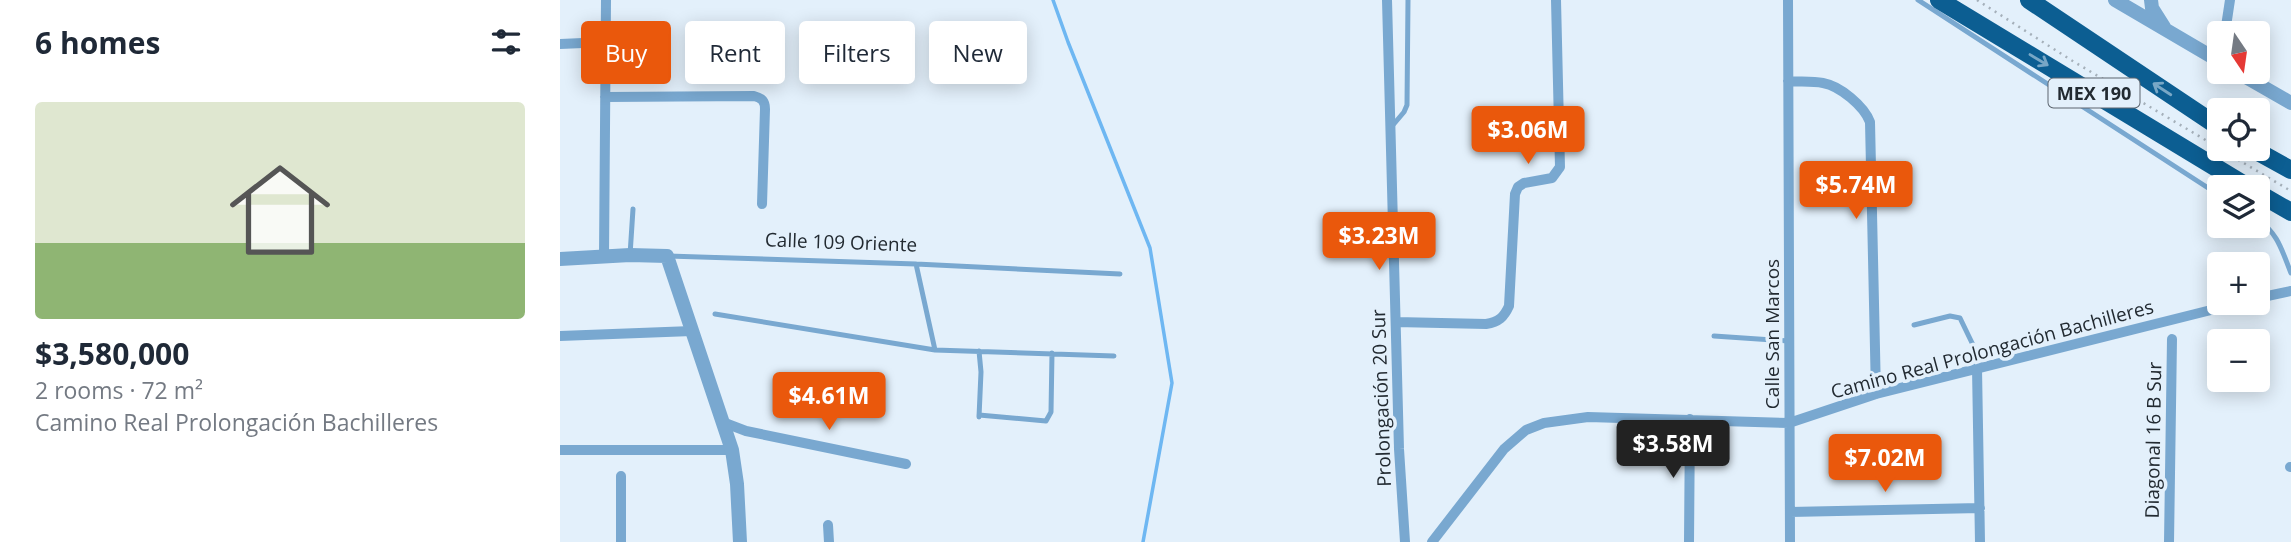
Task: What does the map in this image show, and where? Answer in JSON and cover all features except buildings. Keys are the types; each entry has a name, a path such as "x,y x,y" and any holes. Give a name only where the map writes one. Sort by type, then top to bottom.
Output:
{"highway":[{"name":"MEX 190","path":"1939,0 2228,175"},
{"name":"MEX 190","path":"2029,0 2207,119"},
{"path":"2270,158 2291,170"},
{"path":"2270,200 2291,212"}],"street":[{"path":"606,0 606,21"},
{"name":"Prolongación 20 Sur","path":"1387,0 1399,449 1405,542"},
{"path":"1396,322 1486,324 1496,322 1507,312 1515,194 1518,187 1524,183 1552,178 1560,167 1556,0"},
{"name":"Calle San Marcos","path":"1788,0 1790,542"},
{"path":"2115,0 2207,54"},
{"path":"2151,0 2152,8 2167,31"},
{"path":"2227,21 2230,0"},
{"path":"560,44 581,43"},
{"path":"1788,81 1828,85 1856,102 1870,122 1876,394"},
{"path":"604,257 605,84"},
{"path":"2258,84 2291,103"},
{"path":"605,97 760,97 765,109 761,204"},
{"path":"667,256 732,450 740,542"},
{"name":"Calle 109 Oriente","path":"560,259 667,256"},
{"path":"2270,295 2289,289"},
{"name":"Camino Real Prolongación Bachilleres","path":"1432,542 1503,449 1526,430 1560,419 1588,416 1790,423 1876,394 2207,311"},
{"path":"560,336 691,331"},
{"name":"Diagonal 16 B Sur","path":"2169,542 2172,339"},
{"path":"1978,368 1980,542"},
{"path":"1689,542 1690,419"},
{"path":"724,424 906,464"},
{"path":"560,450 732,450"},
{"path":"621,476 621,542"},
{"path":"1790,512 1980,508"},
{"path":"828,525 829,542"}],"lane":[{"path":"1391,128 1407,104 1408,0"},
{"path":"1918,0 2207,187"},
{"path":"630,255 633,209"},
{"path":"2270,229 2291,273"},
{"name":"Calle 109 Oriente","path":"667,256 1120,274"},
{"path":"916,264 935,350"},
{"path":"715,314 935,350 1114,356"},
{"path":"1914,325 1950,316 1960,318 1974,346 1978,368"},
{"path":"1714,336 1789,341"},
{"path":"979,351 979,416 1046,421 1051,412 1052,353"}],"path":[{"path":"1977,0 2071,60 2207,140"},
{"path":"2241,161 2291,191"}],"waterway":[{"path":"1053,0 1150,248 1172,383 1143,542"}]}
